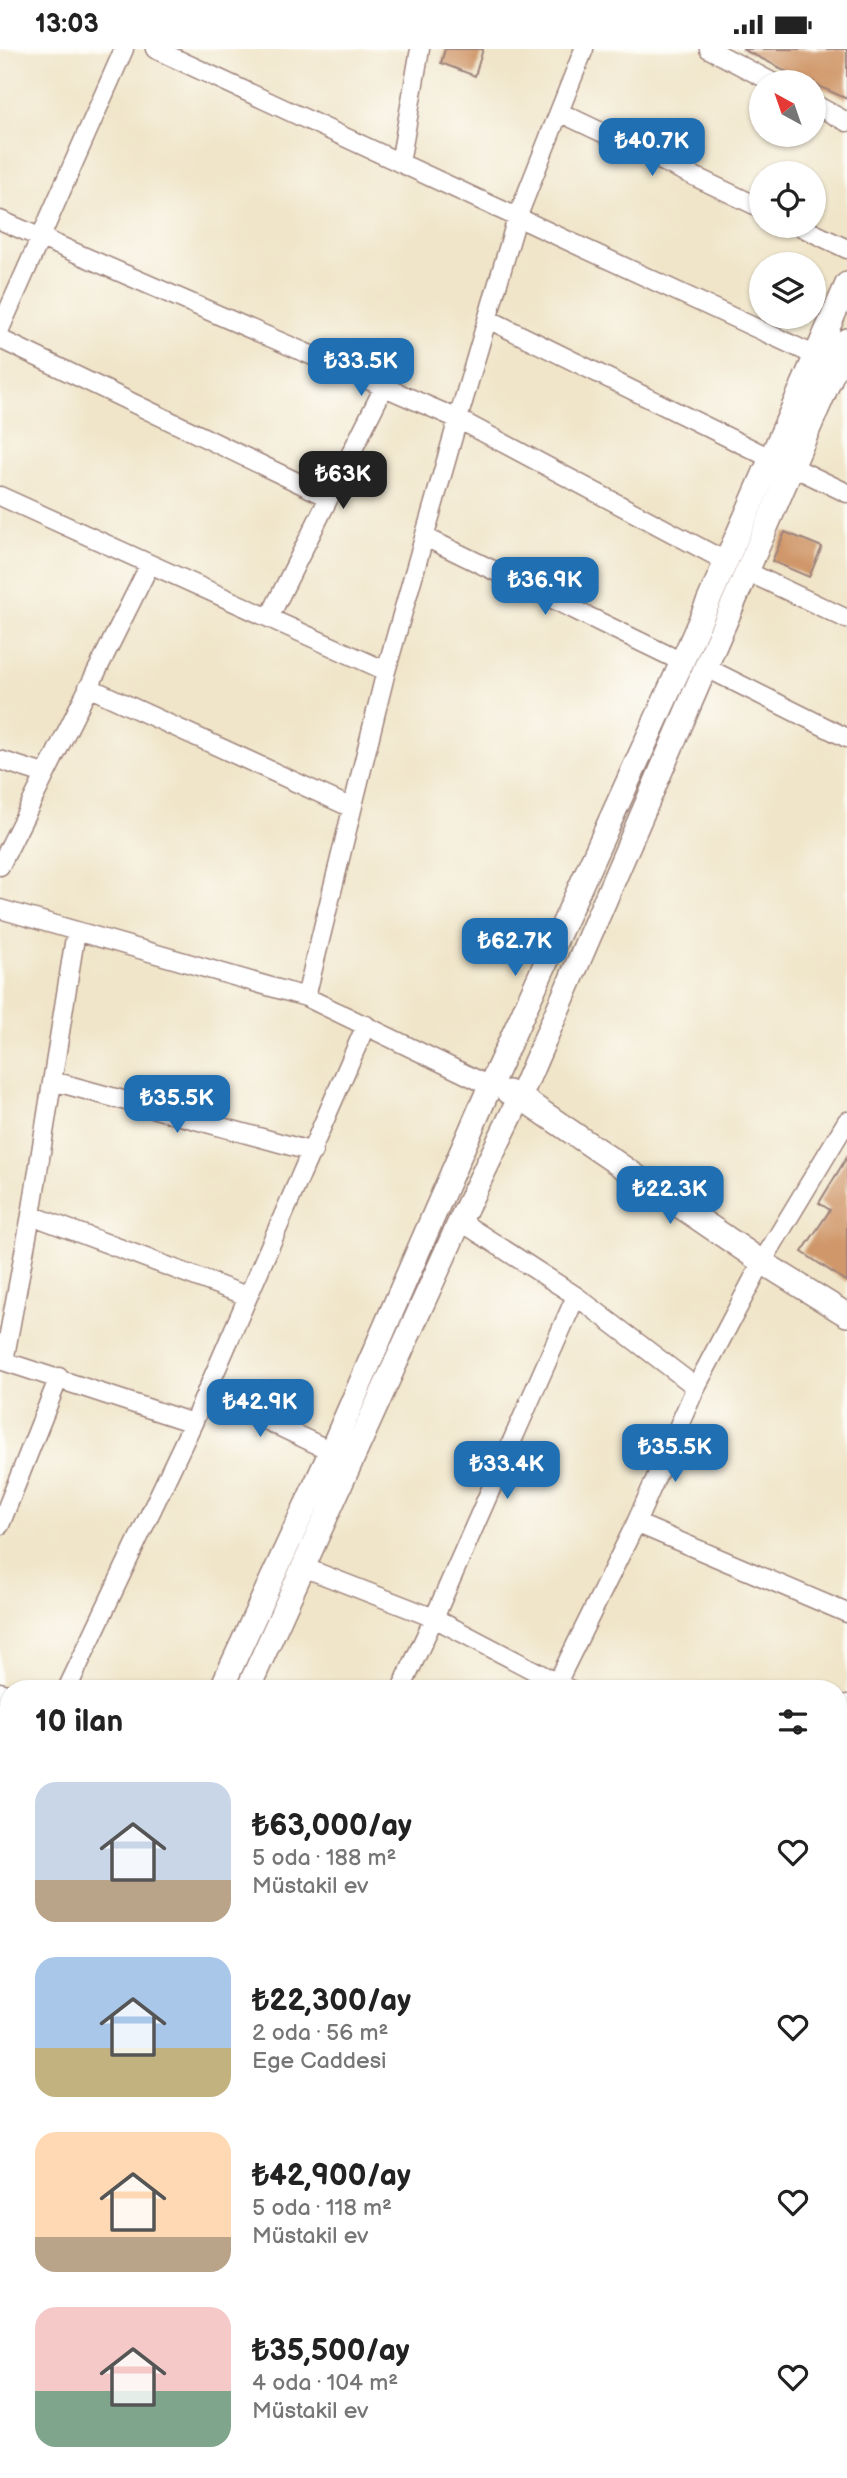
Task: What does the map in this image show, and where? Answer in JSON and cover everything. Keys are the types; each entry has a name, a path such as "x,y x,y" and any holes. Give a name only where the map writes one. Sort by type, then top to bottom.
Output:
{"main road":[{"path":"225,1680 331,1451 490,1086 727,562 769,458 847,284"},
{"path":"252,1680 460,1221 520,1097 748,572 791,466 841,368 847,340"},
{"path":"490,1086 520,1097 762,1262 847,1315"}],"street":[{"path":"0,329 124,49"},
{"path":"155,49 814,355"},
{"path":"306,997 386,671 458,419 517,218 584,49"},
{"path":"709,49 749,70"},
{"path":"400,163 418,50"},
{"path":"826,111 847,122"},
{"path":"559,112 749,202"},
{"path":"0,220 458,419 727,562"},
{"path":"824,238 847,249"},
{"path":"488,319 769,458"},
{"path":"0,339 328,498"},
{"path":"269,618 384,387"},
{"path":"791,466 847,493"},
{"path":"0,496 386,671"},
{"path":"425,537 682,662"},
{"path":"0,866 150,564"},
{"path":"748,572 847,619"},
{"path":"705,667 847,737"},
{"path":"88,687 216,748 352,808"},
{"path":"0,760 44,774"},
{"path":"0,909 306,997 490,1086"},
{"path":"76,931 31,1215 2,1361 193,1423"},
{"path":"71,1680 193,1423 366,1025"},
{"path":"53,1081 313,1152"},
{"path":"563,1680 696,1387 762,1262 847,1121"},
{"path":"31,1215 247,1296"},
{"path":"460,1221 576,1296 696,1387"},
{"path":"405,1680 576,1296"},
{"path":"0,1525 58,1377"},
{"path":"206,1392 331,1451"},
{"path":"636,1523 847,1613"},
{"path":"303,1567 434,1618 547,1680"}],"building":[{"path":"445,49 483,49 475,76 441,63"},
{"path":"742,49 847,49 847,99 826,89 826,70 782,70"},
{"path":"785,532 822,547 809,577 772,561"},
{"path":"847,1157 847,1282 802,1252 830,1210 819,1203"}]}
